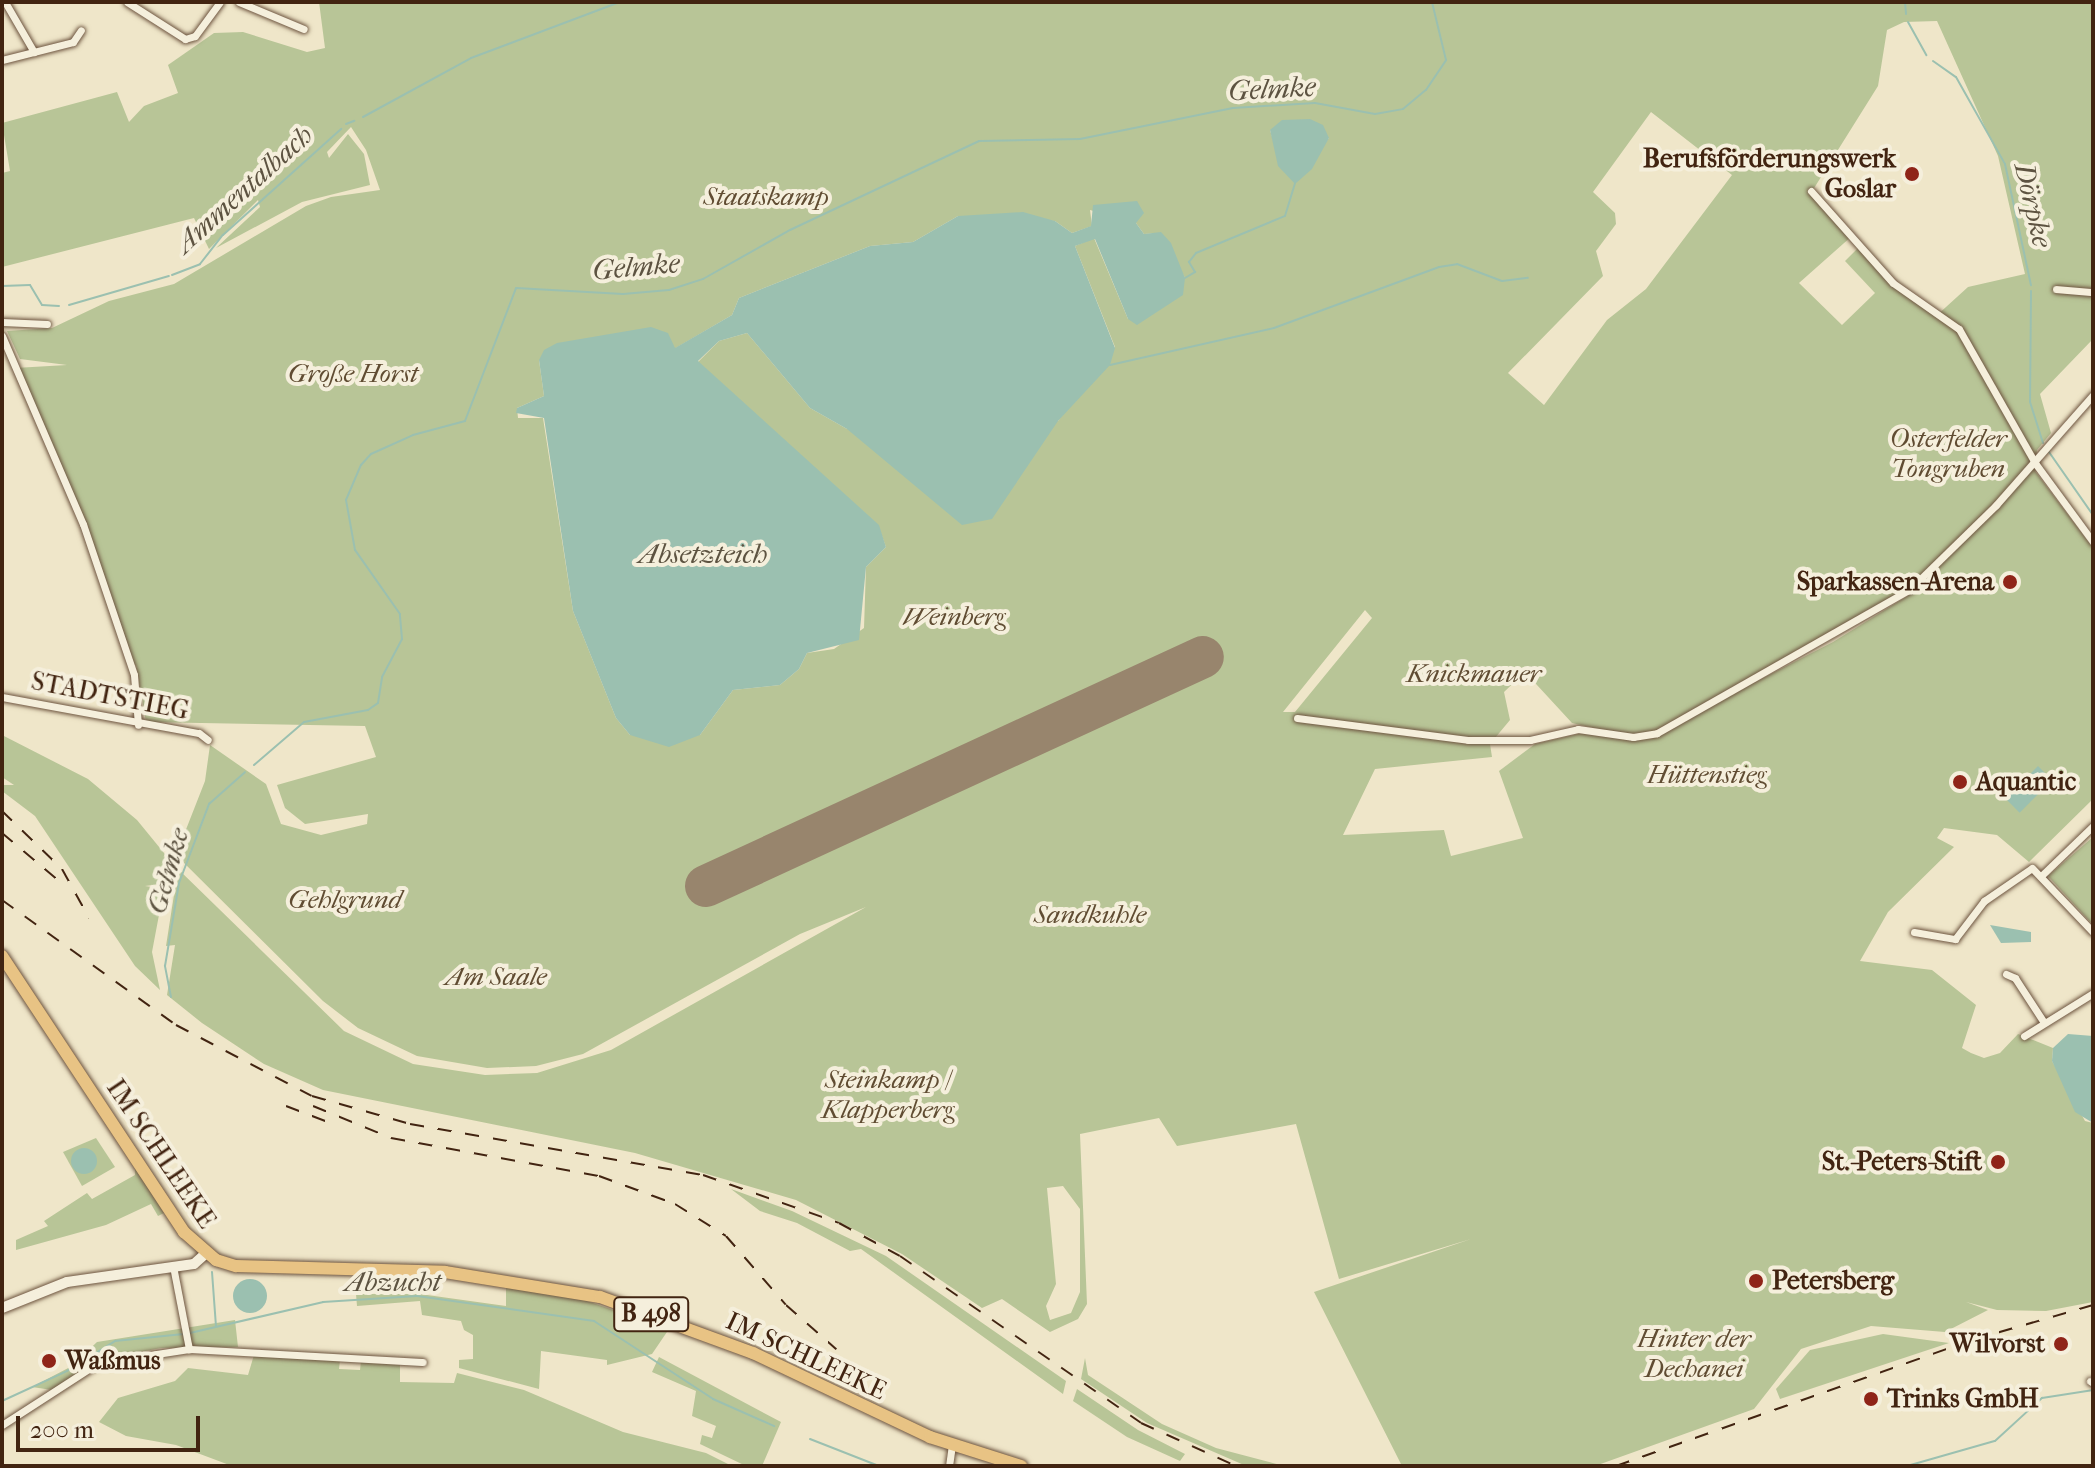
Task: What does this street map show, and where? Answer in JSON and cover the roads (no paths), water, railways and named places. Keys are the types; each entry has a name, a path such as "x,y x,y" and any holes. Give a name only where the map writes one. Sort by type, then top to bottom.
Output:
{"main road":[{"name":"IM SCHLEEKE","path":"4,963 184,1232 205,1254 236,1266 395,1268 547,1285 600,1297 730,1343 952,1445 1021,1466"},
{"path":"2,1308 73,1282 194,1264 205,1254"}],"street":[{"path":"5,2 34,52"},
{"path":"127,2 180,37 195,36 215,3"},
{"path":"239,2 304,29"},
{"path":"2,60 73,42 81,30"},
{"path":"1811,191 1893,283 1959,329 2035,463 2093,542"},
{"path":"2056,289 2093,292"},
{"path":"2,322 47,324"},
{"path":"2,336 83,524 134,675 138,725"},
{"path":"1297,718 1411,735 1497,740 1530,740 1578,729 1633,737 1657,733 1835,636 1910,589 2035,463 2093,395"},
{"name":"STADTSTIEG","path":"2,697 138,725 199,733 208,740"},
{"path":"2042,875 2093,826"},
{"path":"1914,932 1955,939 1984,901 2027,868 2042,875 2093,932"},
{"path":"2006,974 2015,978 2043,1021"},
{"path":"2024,1036 2043,1021 2093,993"},
{"path":"173,1266 188,1345"},
{"path":"2,1425 98,1363 188,1345 423,1362"},
{"path":"949,1464 952,1445"}],"water":[{"path":"1310,119 1323,125 1329,138 1312,169 1295,184 1278,166 1270,130 1282,120"},
{"name":"Absetzteich","path":"1137,201 1144,213 1136,223 1144,234 1161,232 1171,243 1185,278 1183,295 1137,325 1128,319 1095,239 1075,246 1115,348 1110,365 1058,421 992,519 962,525 847,429 810,408 747,333 719,341 698,361 879,525 886,547 866,567 859,640 807,653 799,669 780,685 733,690 700,735 669,747 630,735 616,718 573,611 544,418 516,413 517,408 544,396 539,360 544,350 557,343 651,327 668,333 675,348 732,315 739,298 870,246 913,242 958,216 1023,212 1055,221 1072,233 1091,226 1093,205"},
{"path":"2038,766 2052,780 2020,813 2005,799"},
{"path":"1990,925 2031,932 2031,942 2001,943"},
{"path":"2068,1034 2093,1036 2093,1123 2075,1112 2052,1061 2053,1048"},
{"path":"84,1148 93,1152 97,1161 93,1170 84,1174 75,1170 71,1161 75,1152"},
{"path":"250,1279 262,1284 267,1296 262,1308 250,1313 238,1308 233,1296 238,1284"}],"waterway":[{"name":"Ammentalbach","path":"363,117 471,58 620,2"},
{"name":"Gelmke","path":"254,765 304,722 368,710 378,703 382,677 402,639 400,614 355,550 346,500 361,465 371,454 413,435 465,421 516,288 623,294 669,290 703,279 790,230 979,141 1080,139 1233,108 1315,103 1375,114 1403,109 1426,90 1446,60 1432,2"},
{"name":"Dörpke","path":"1905,2 1906,14"},
{"name":"Dörpke","path":"1908,22 1926,55"},
{"name":"Dörpke","path":"1933,61 1956,77 2005,164 2031,285"},
{"name":"Ammentalbach","path":"346,124 354,121"},
{"name":"Ammentalbach","path":"172,275 200,264 223,235 341,129"},
{"path":"1185,278 1195,272 1189,262 1196,253 1285,216 1295,184"},
{"path":"1110,365 1274,328 1439,267 1457,264 1502,281 1528,278"},
{"name":"Ammentalbach","path":"69,305 169,276"},
{"name":"Ammentalbach","path":"2,286 30,285 42,305 59,306"},
{"name":"Dörpke","path":"2031,291 2030,402 2043,443"},
{"name":"Dörpke","path":"2049,452 2093,515"},
{"name":"Gelmke","path":"171,997 165,966 179,883 209,804 245,772"},
{"name":"Gelmke","path":"212,1272 216,1326"},
{"name":"Abzucht","path":"190,1333 323,1302 417,1296 594,1321 713,1399 774,1426"},
{"name":"Abzucht","path":"2,1401 67,1371 115,1341 184,1334"},
{"name":"Abzucht","path":"1907,1466 1995,1441 2042,1398 2093,1390"},
{"name":"Abzucht","path":"810,1439 879,1466"}],"railway":[{"path":"2,811 62,869 89,918"},
{"path":"2,833 59,881"},
{"path":"2,900 176,1025 312,1096 410,1124 703,1175 839,1223 900,1256 1141,1423 1236,1466"},
{"path":"286,1106 325,1121"},
{"path":"313,1106 391,1138 599,1176 675,1204 726,1236 786,1305 836,1349"},
{"path":"1616,1466 1972,1340 2093,1305"}],"place":[{"name":"Berufsförderungswerk Goslar","path":"1912,174"},
{"name":"Sparkassen-Arena","path":"2010,582"},
{"name":"Aquantic","path":"1960,782"},
{"name":"St.-Peters-Stift","path":"1998,1162"},
{"name":"Petersberg","path":"1756,1281"},
{"name":"Wilvorst","path":"2061,1344"},
{"name":"Waßmus","path":"49,1361"},
{"name":"Trinks GmbH","path":"1871,1399"}],"park label":[{"name":"Staatskamp","path":"766,197"},
{"name":"Große Horst","path":"353,374"},
{"name":"Osterfelder Tongruben","path":"1948,454"},
{"name":"Weinberg","path":"954,617"},
{"name":"Knickmauer","path":"1474,674"},
{"name":"Hüttenstieg","path":"1707,775"},
{"name":"Gehlgrund","path":"345,900"},
{"name":"Sandkuhle","path":"1090,915"},
{"name":"Am Saale","path":"496,977"},
{"name":"Steinkamp / Klapperberg","path":"888,1095"},
{"name":"Hinter der Dechanei","path":"1694,1354"}]}
